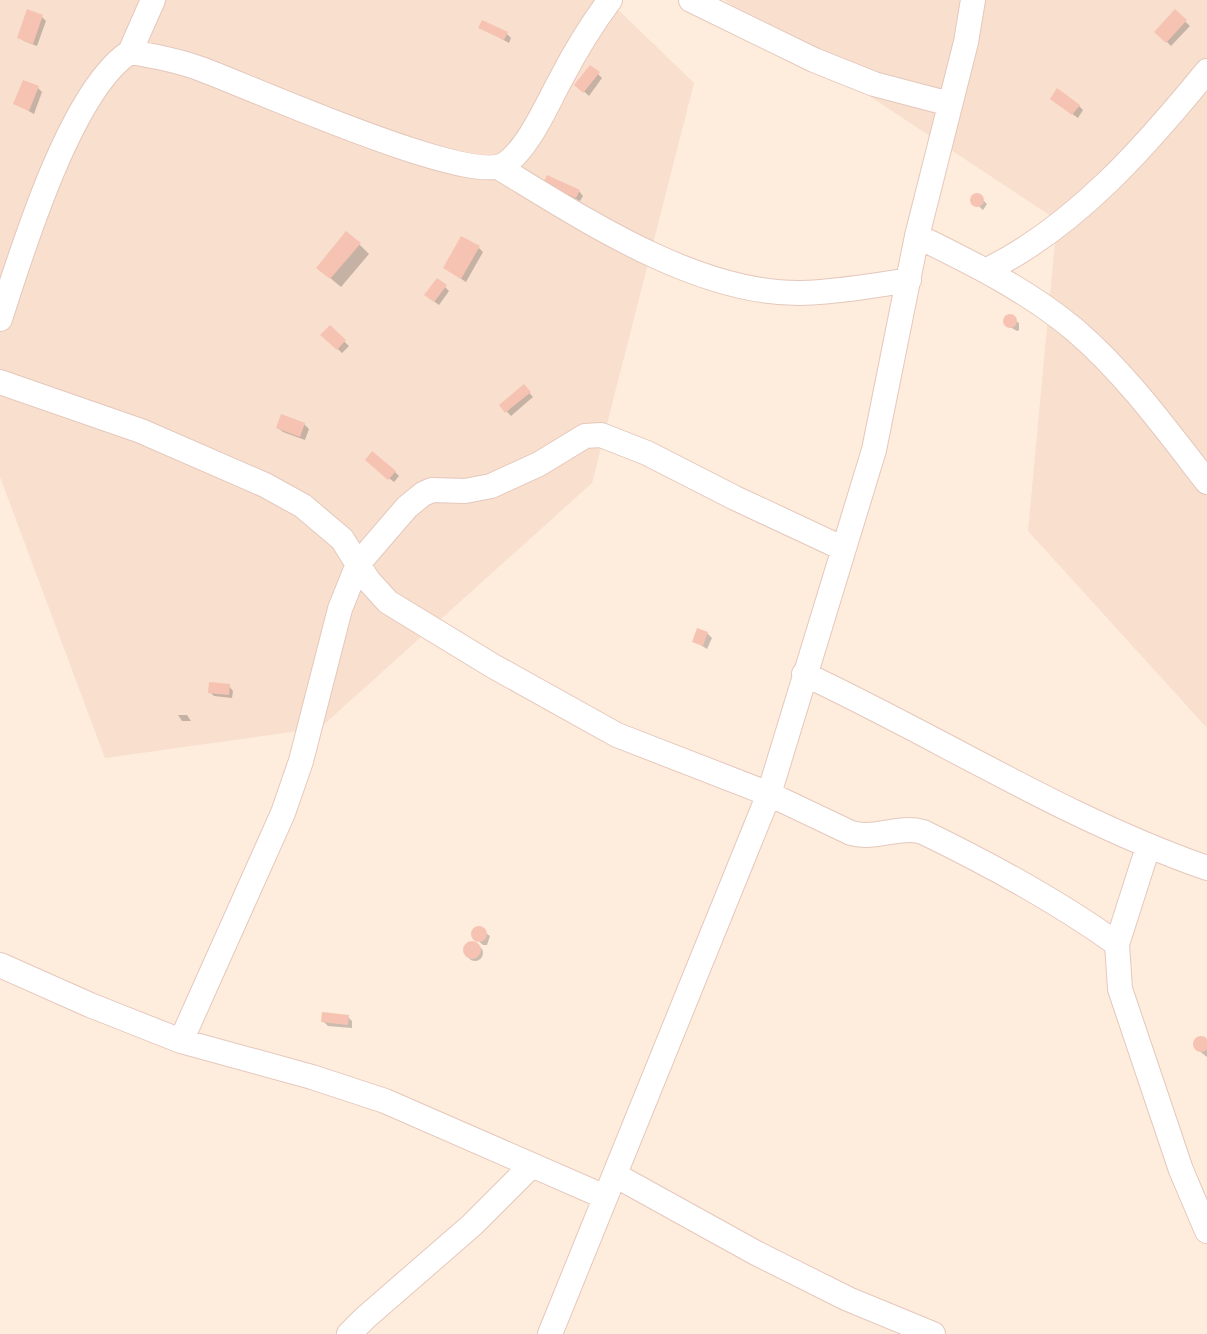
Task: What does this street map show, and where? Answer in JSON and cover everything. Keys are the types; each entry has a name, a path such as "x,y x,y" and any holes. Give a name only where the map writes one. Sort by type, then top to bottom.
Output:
{"street":[{"path":"0,319 22,252 78,116 105,73 130,52 153,0"},
{"path":"130,52 169,58 200,68 363,133 458,164 491,169 513,157 534,128 588,31 610,0"},
{"path":"550,1334 769,794 874,450 917,236 966,42 973,0"},
{"path":"703,2 814,60 874,84 950,104"},
{"path":"987,270 1019,255 1048,234 1106,183 1146,143 1207,71"},
{"path":"498,167 610,235 683,268 741,285 797,293 854,289 909,280"},
{"path":"917,236 987,270 1075,331 1141,396 1207,482"},
{"path":"0,382 141,431 207,458 303,506 342,539 388,602 493,666 617,735 769,794 865,837 910,829 923,832 1014,878 1117,944"},
{"path":"181,1041 283,813 301,761 340,609 358,564 407,507 423,494 432,490 479,490 515,477 585,436 601,435 647,453 842,548"},
{"path":"804,674 1148,847 1207,868"},
{"path":"1148,847 1117,944 1120,989 1181,1170 1207,1231"},
{"path":"0,965 181,1041 312,1077 385,1101 530,1167 605,1197"},
{"path":"349,1334 472,1225 530,1167"},
{"path":"615,1175 756,1253 848,1299 933,1334"}],"shaded area":[{"path":"0,0 608,0 694,83 592,483 320,728 105,758 0,477"},
{"path":"724,0 1207,0 1207,728 1028,531 1057,220"}],"building":[{"path":"27,9 43,15 33,44 17,38"},
{"path":"1175,9 1187,20 1166,43 1154,32"},
{"path":"482,20 508,32 504,40 478,28"},
{"path":"590,65 600,72 583,93 574,85"},
{"path":"23,80 39,86 29,111 13,104"},
{"path":"1057,88 1080,105 1072,115 1050,99"},
{"path":"547,175 580,190 576,198 543,183"},
{"path":"977,193 984,200 977,207 970,200"},
{"path":"346,231 361,243 330,279 316,268"},
{"path":"461,236 480,246 461,279 443,268"},
{"path":"437,278 447,285 434,302 424,295"},
{"path":"1010,314 1017,321 1010,328 1003,321"},
{"path":"330,325 346,340 337,350 320,335"},
{"path":"524,384 531,392 505,413 499,405"},
{"path":"281,414 305,423 300,437 276,428"},
{"path":"372,451 396,471 388,480 365,460"},
{"path":"697,628 708,632 703,646 692,642"},
{"path":"209,682 230,684 229,695 208,693"},
{"path":"479,926 485,928 485,940 479,942 473,940 471,934 473,928"},
{"path":"472,941 481,950 472,959 463,950"},
{"path":"322,1012 349,1015 348,1025 321,1022"},
{"path":"1198,1036 1204,1036 1209,1044 1207,1050 1198,1052 1193,1047 1193,1041"}]}
